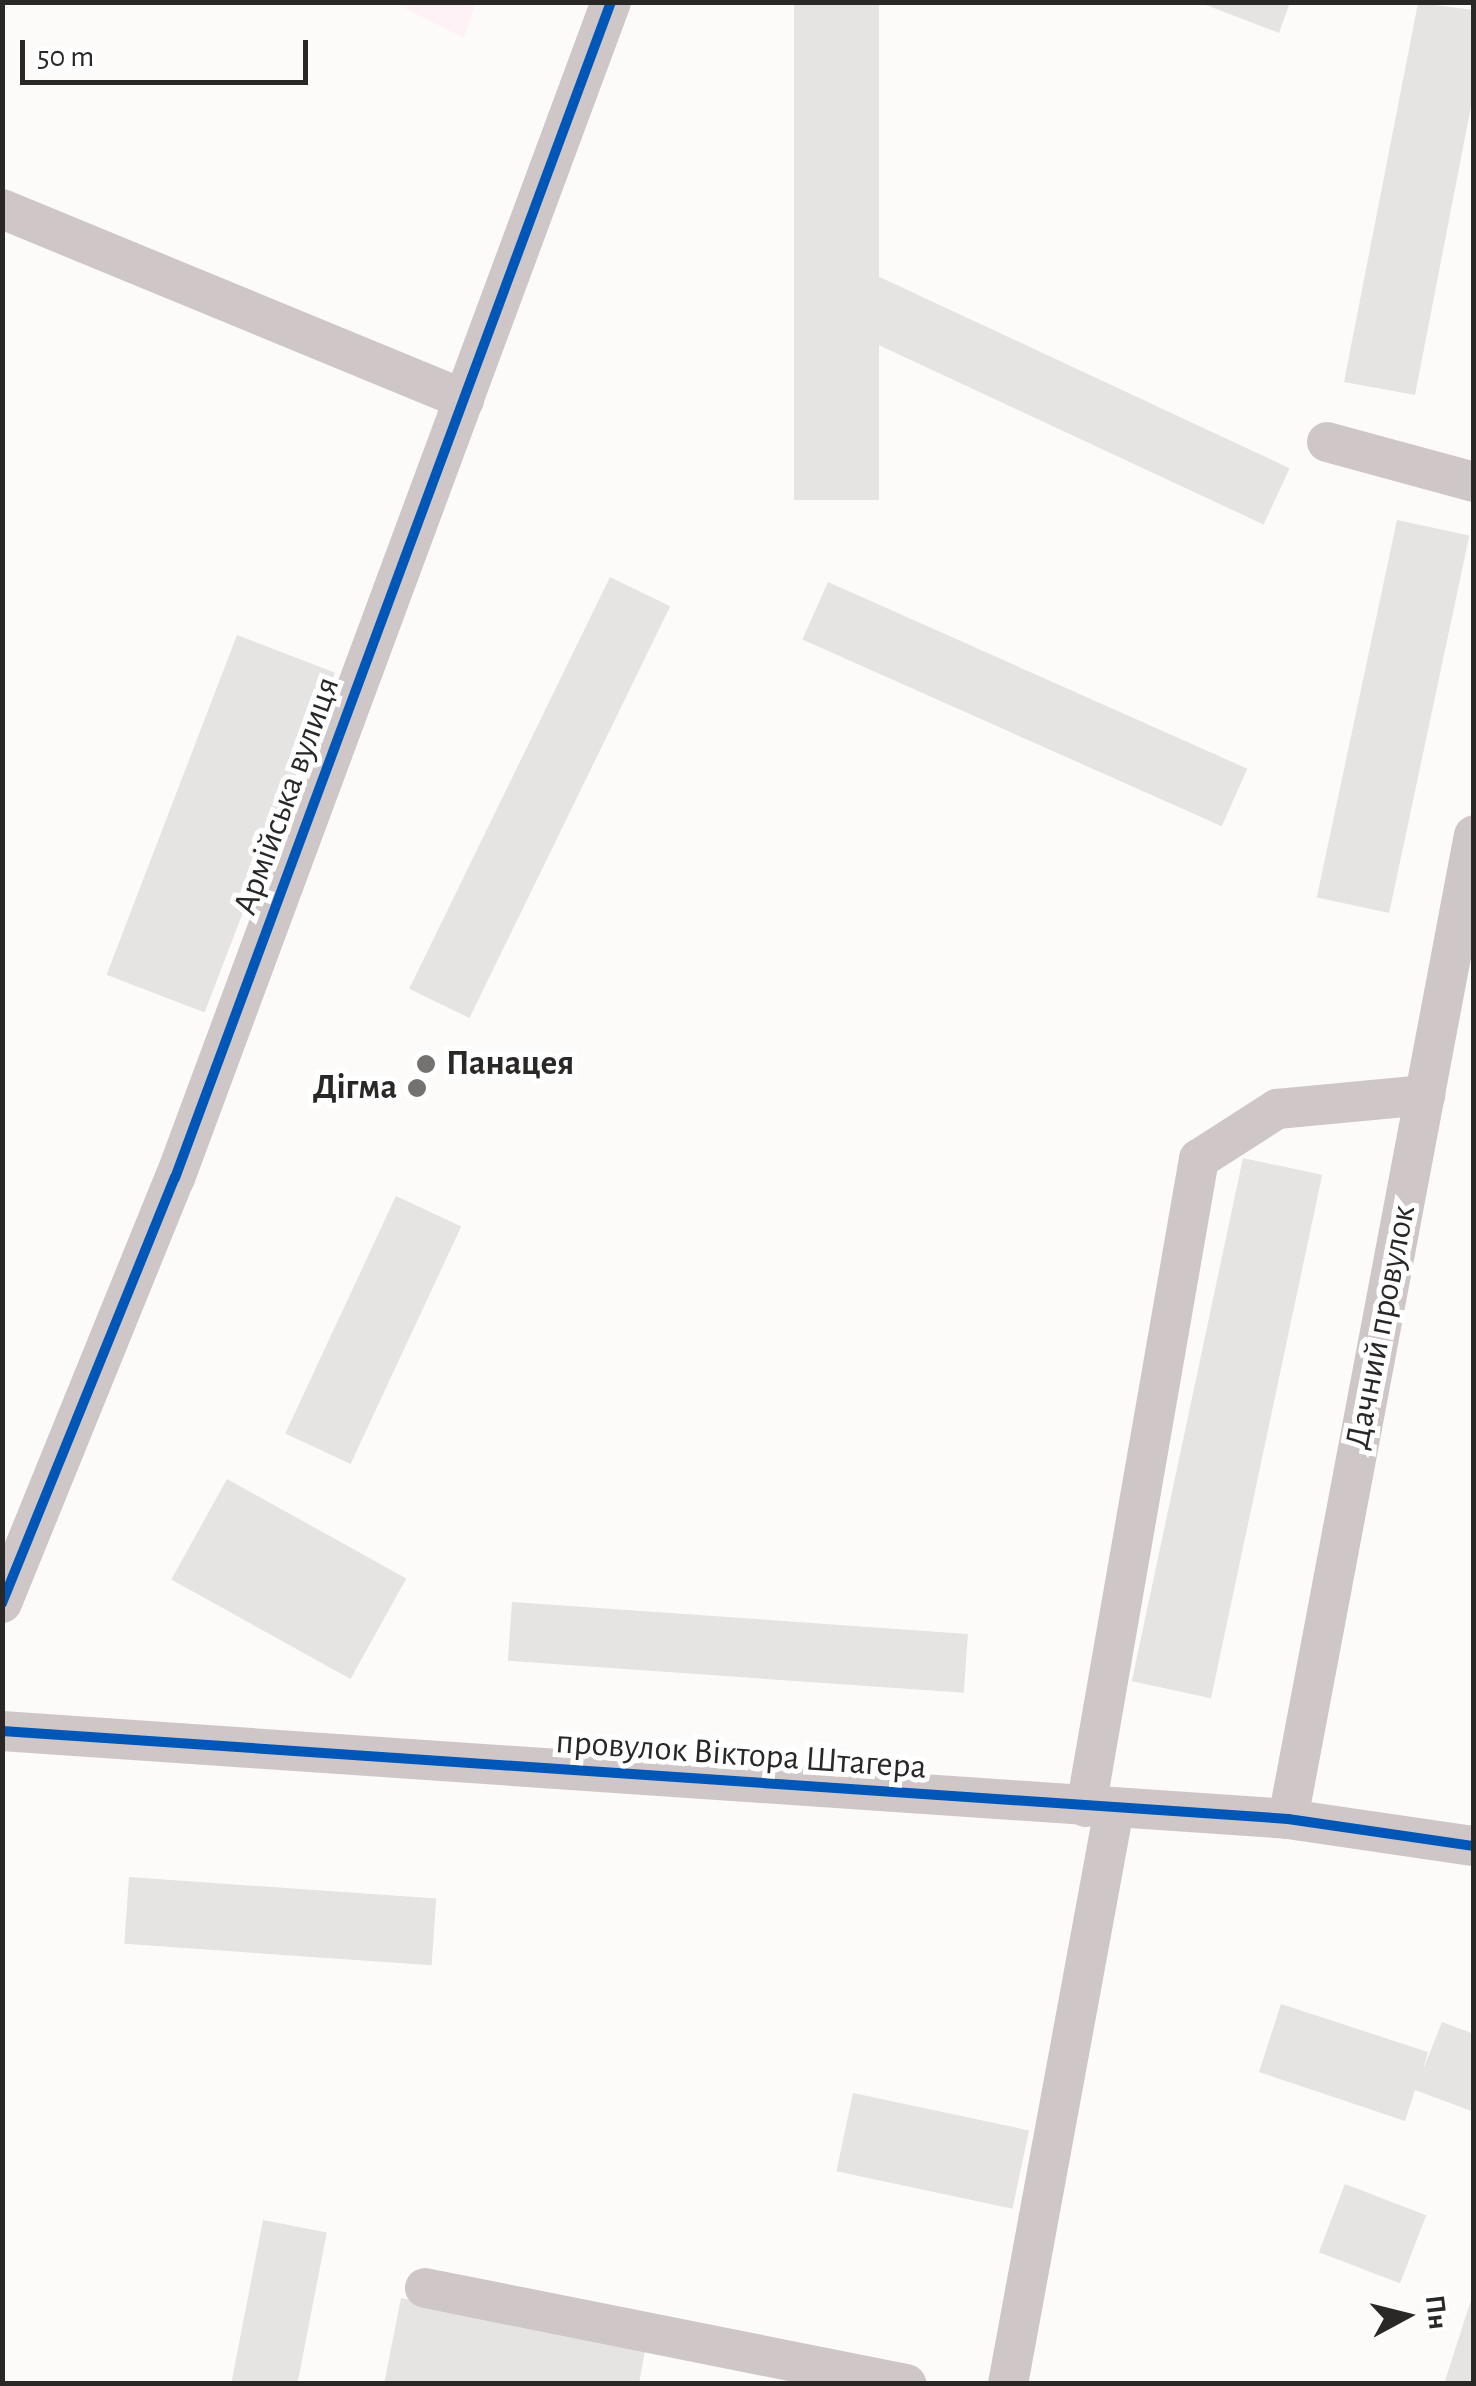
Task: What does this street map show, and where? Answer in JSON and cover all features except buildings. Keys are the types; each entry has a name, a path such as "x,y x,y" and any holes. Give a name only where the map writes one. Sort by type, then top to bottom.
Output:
{"street":[{"name":"Армійська вулиця","path":"2,1603 174,1178 611,2"},
{"path":"2,209 464,399"},
{"path":"1327,442 1474,482"},
{"name":"Дачний провулок","path":"1288,1819 1425,1096 1455,1037 1474,835"},
{"path":"1008,2384 1199,1158 1278,1109 1425,1096"},
{"name":"провулок Віктора Штагера","path":"2,1731 1288,1819 1474,1846"},
{"path":"425,2288 907,2384"}],"shaded area":[{"path":"394,3 476,3 464,38"}],"cycle path":[{"path":"2,1603 175,1178 611,2"},
{"path":"2,1731 1288,1819 1474,1846"}],"place":[{"name":"Панацея","path":"426,1064"},
{"name":"Дігма","path":"417,1088"}]}
